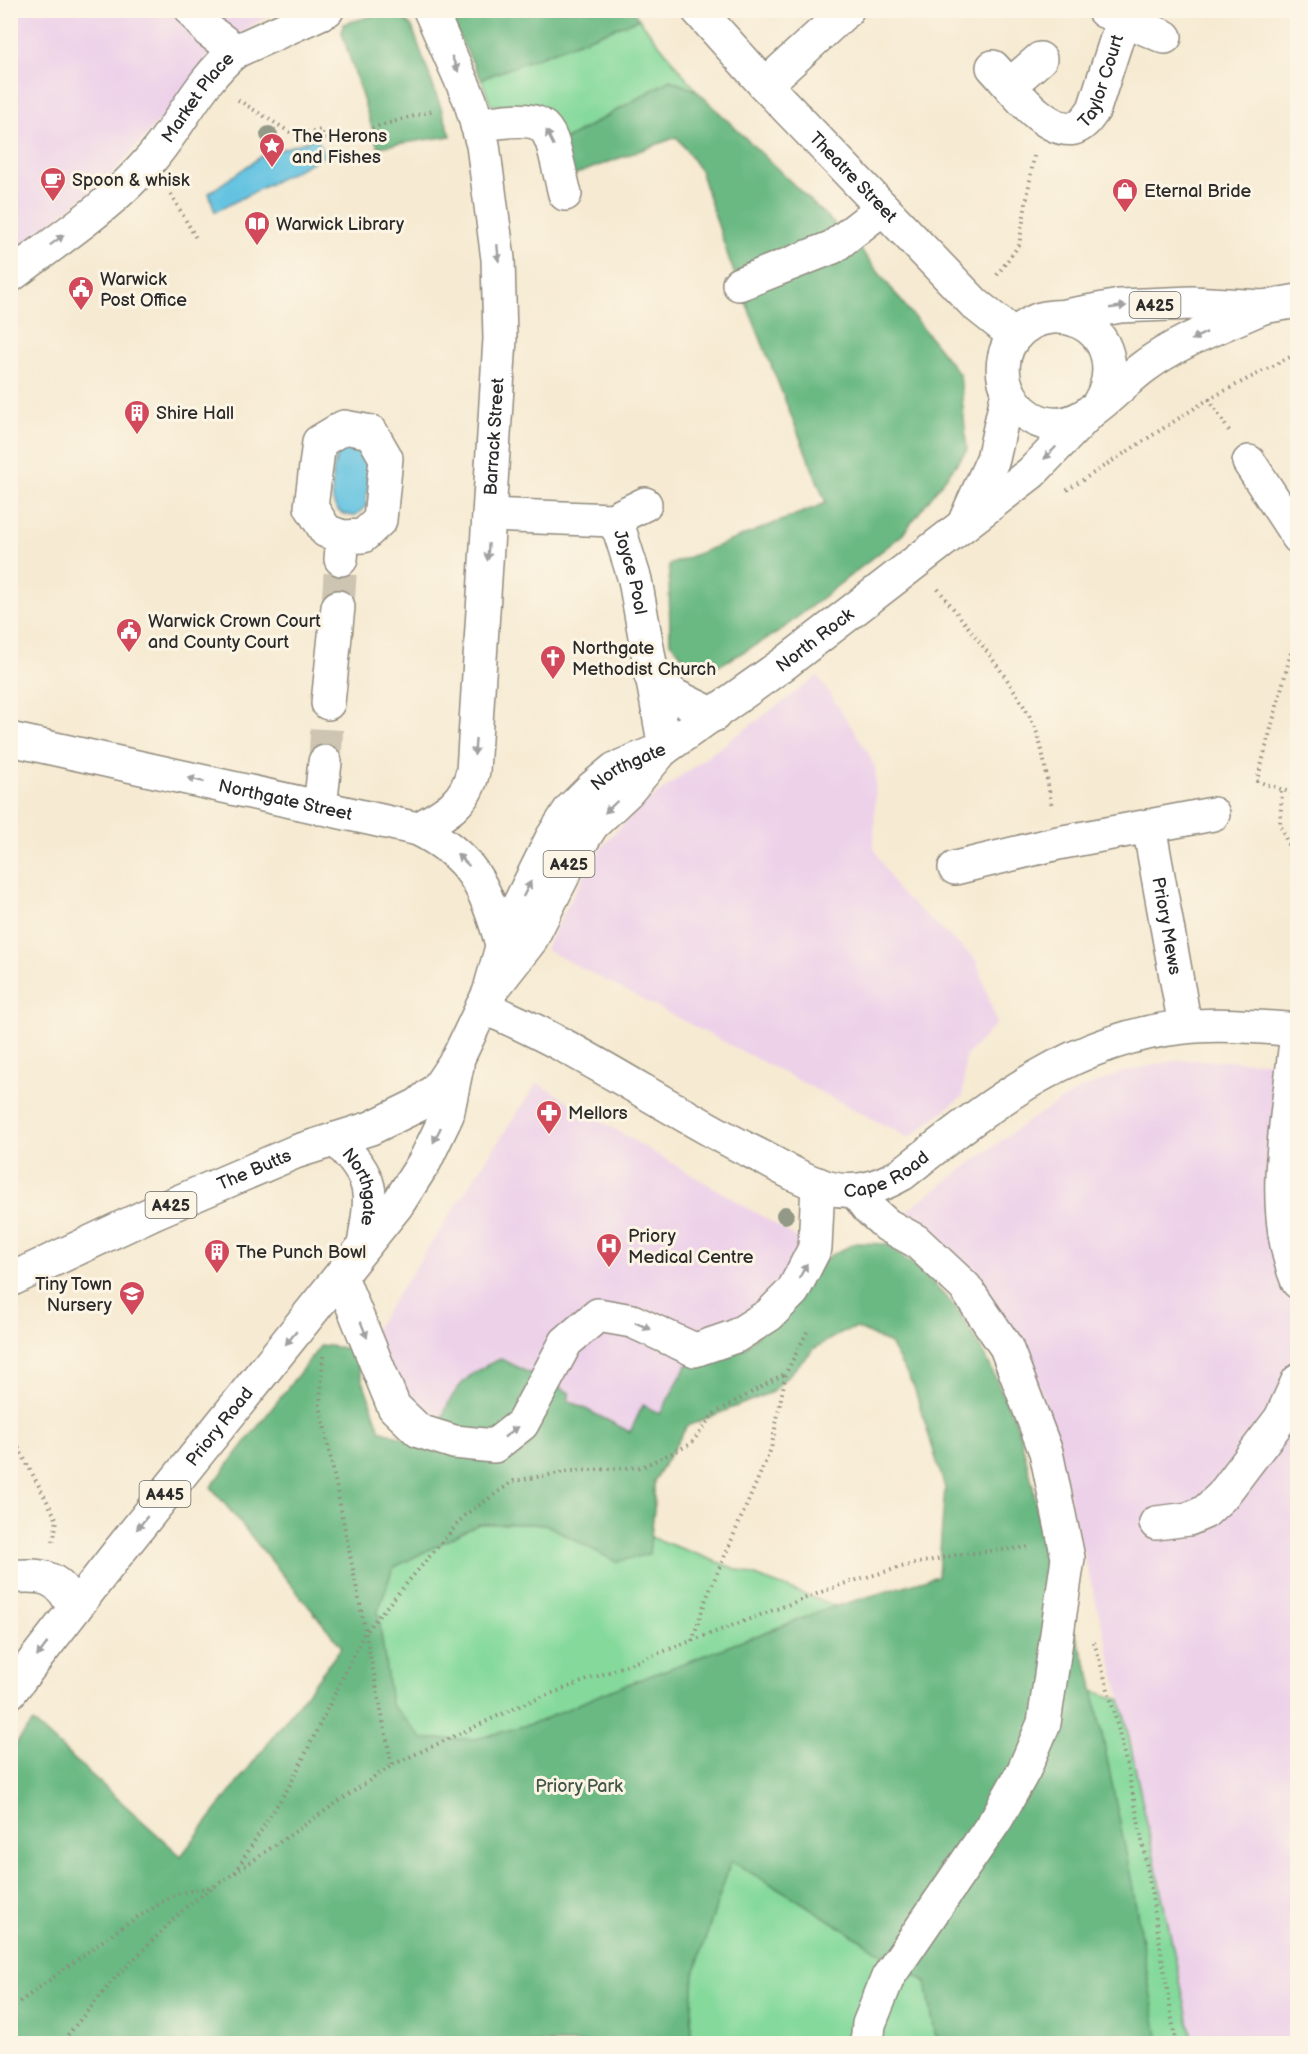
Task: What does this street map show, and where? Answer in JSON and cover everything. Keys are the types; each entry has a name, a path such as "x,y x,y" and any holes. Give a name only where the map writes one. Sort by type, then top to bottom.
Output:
{"street":[{"name":"Market Place","path":"10,276 121,191 153,157 206,81 236,51 209,31 192,10"},
{"path":"236,51 327,10"},
{"name":"Theatre Street","path":"698,10 765,85 975,304 1015,336"},
{"path":"765,85 847,10"},
{"path":"1117,13 1165,37"},
{"name":"Taylor Court","path":"1040,59 1001,76 1041,118 1060,127 1075,128 1086,121 1094,109 1117,13"},
{"name":"Barrack Street","path":"418,829 448,813 460,801 470,786 473,771 500,339 498,259 489,177 474,112 436,15"},
{"path":"474,112 538,121 547,130 554,145 565,194"},
{"path":"739,284 833,247 883,208"},
{"name":"A425","path":"1263,307 1198,336 1146,365 1095,407 1070,422 1041,422 1020,410 1008,392 1003,378 1004,363 1015,336 1035,321 1120,306 1192,303 1263,307 1298,301"},
{"name":"A425","path":"1060,317 1086,326 1094,332 1106,350 1110,371 1109,382 1095,407"},
{"name":"North Rock","path":"961,528 993,459 1008,392"},
{"name":"North Rock","path":"665,748 714,715 1031,473 1095,407"},
{"path":"1249,462 1298,537"},
{"path":"612,520 645,504"},
{"name":"Joyce Pool","path":"490,515 612,520 620,532 634,580 665,748"},
{"path":"328,703 338,607"},
{"path":"651,676 675,696 714,715"},
{"name":"Northgate Street","path":"10,739 418,829 438,839 470,866 492,909 501,941"},
{"name":"Northgate","path":"364,1245 371,1192 359,1165 336,1139 371,1128 418,1105 438,1088 458,1059 486,1000 501,941 552,838 570,810 615,769 665,748"},
{"name":"Northgate","path":"486,1000 530,941 575,852 592,825 627,792 665,748"},
{"path":"320,808 325,762"},
{"path":"955,868 1058,843 1213,814"},
{"name":"Priory Mews","path":"1149,826 1185,1026"},
{"name":"Cape Road","path":"486,1000 534,1030 696,1122 818,1184 855,1191 884,1184 902,1174 989,1108 1064,1060 1138,1034 1185,1026 1297,1030"},
{"path":"1297,1030 1280,1192 1285,1236 1298,1282"},
{"name":"Northgate","path":"341,1277 397,1205 425,1161 447,1115 458,1059"},
{"name":"The Butts","path":"10,1280 156,1212 295,1152 336,1139"},
{"path":"341,1277 394,1407 419,1431 454,1442 494,1446 522,1424 566,1342 598,1315 632,1321 695,1350 736,1336 769,1315 793,1291 815,1248 818,1184"},
{"path":"855,1191 868,1208 887,1225 916,1241 965,1287 1006,1347 1046,1452 1068,1558 1044,1723 1024,1770 997,1818 888,1977 869,2024 867,2043"},
{"name":"Priory Road","path":"10,1692 341,1277"},
{"path":"1156,1523 1189,1519 1205,1512 1222,1496 1281,1418 1298,1381"},
{"path":"23,1576 57,1584 69,1596 74,1609"}],"path":[{"path":"206,81 293,134 321,130 326,141 335,140"},
{"path":"372,128 474,112"},
{"path":"1019,244 1041,118"},
{"path":"171,194 197,240"},
{"path":"1060,495 1209,399 1298,353"},
{"path":"916,561 987,653 1031,718 1040,745 1058,843"},
{"path":"1298,644 1292,649 1257,781 1298,795"},
{"path":"1282,791 1280,824 1298,870"},
{"path":"692,1641 706,1599 771,1449 786,1373 812,1321"},
{"path":"327,1349 322,1358 320,1405 392,1765"},
{"path":"233,1875 291,1783 366,1632 465,1515 514,1481 572,1471 642,1467 692,1444 713,1414 786,1373"},
{"path":"10,1432 57,1520 51,1551 23,1576"},
{"path":"60,2043 116,1977 188,1905 392,1765 526,1703 843,1584 905,1566 956,1556 1065,1543"},
{"path":"1092,1636 1110,1692 1146,1864 1176,2043"},
{"path":"10,2009 123,1926 176,1894 217,1885"}],"shaded area":[{"path":"11,11 276,11 229,40 110,177 11,253"},
{"path":"818,676 868,752 876,770 874,848 897,890 976,960 997,1023 965,1057 963,1096 909,1138 545,949 592,860 611,836 638,809"},
{"path":"1179,1060 1265,1062 1297,1067 1297,2043 1193,2043 1121,1700 1044,1399 1025,1354 901,1215 1025,1123 1079,1090 1126,1071"},
{"name":"Priory Medical Centre","path":"537,1083 815,1248 793,1291 695,1350 660,1414 630,1432 568,1400 419,1431 368,1339"}],"green space":[{"path":"632,10 639,19 481,79 446,11"},
{"path":"396,11 412,27 451,136 378,147 342,33 343,24"},
{"path":"639,19 697,91 670,80 561,142 533,106 491,105 481,79"},
{"path":"670,80 697,91 860,249 960,375 967,450 902,535 777,633 720,665 688,662 670,642 669,565 826,503 730,262 700,170 677,137 568,177 561,142"},
{"name":"Priory Park","path":"856,1243 887,1244 924,1274 957,1309 985,1355 1018,1427 1033,1486 1043,1547 1090,1674 1132,1883 1159,2043 941,2043 935,2034 926,1982 793,1897 731,1861 694,1974 690,2043 11,2043 10,1751 33,1722 181,1856 342,1647 211,1487 321,1345 352,1349 380,1430 434,1449 442,1418 454,1393 473,1373 501,1359 570,1393 568,1400 630,1432 643,1405 660,1414 687,1365 745,1348 829,1256","holes":["857,1328 890,1344 914,1387 945,1488 938,1576 827,1609 604,1693 538,1722 476,1739 423,1739 391,1704 378,1611 393,1568 479,1524 545,1524 616,1562 649,1554 654,1510 654,1481 687,1426 772,1392 815,1348 842,1332"]},
{"name":"Priory Park","path":"414,1449 895,1628 1121,1700 1193,2043 11,2044 10,1995 177,1877 355,1659"}],"water":[{"path":"317,138 324,156 215,212 209,193 263,155"},
{"path":"356,441 366,454 369,470 366,506 355,516 343,514 337,509 332,496 332,487 334,466 339,449 342,444"}],"tunnel":[{"path":"338,607 341,559"},
{"path":"325,762 328,703"}],"place":[{"name":"The Herons and Fishes","path":"272,169"},
{"name":"Spoon & whisk","path":"53,203"},
{"name":"Eternal Bride","path":"1125,214"},
{"name":"Warwick Library","path":"257,247"},
{"name":"Warwick Post Office","path":"81,312"},
{"name":"Shire Hall","path":"137,436"},
{"name":"Warwick Crown Court and County Court","path":"129,654"},
{"name":"Northgate Methodist Church","path":"553,681"},
{"name":"Mellors","path":"549,1136"},
{"name":"Priory Medical Centre","path":"609,1269"},
{"name":"The Punch Bowl","path":"217,1275"},
{"name":"Tiny Town Nursery","path":"132,1317"}]}
